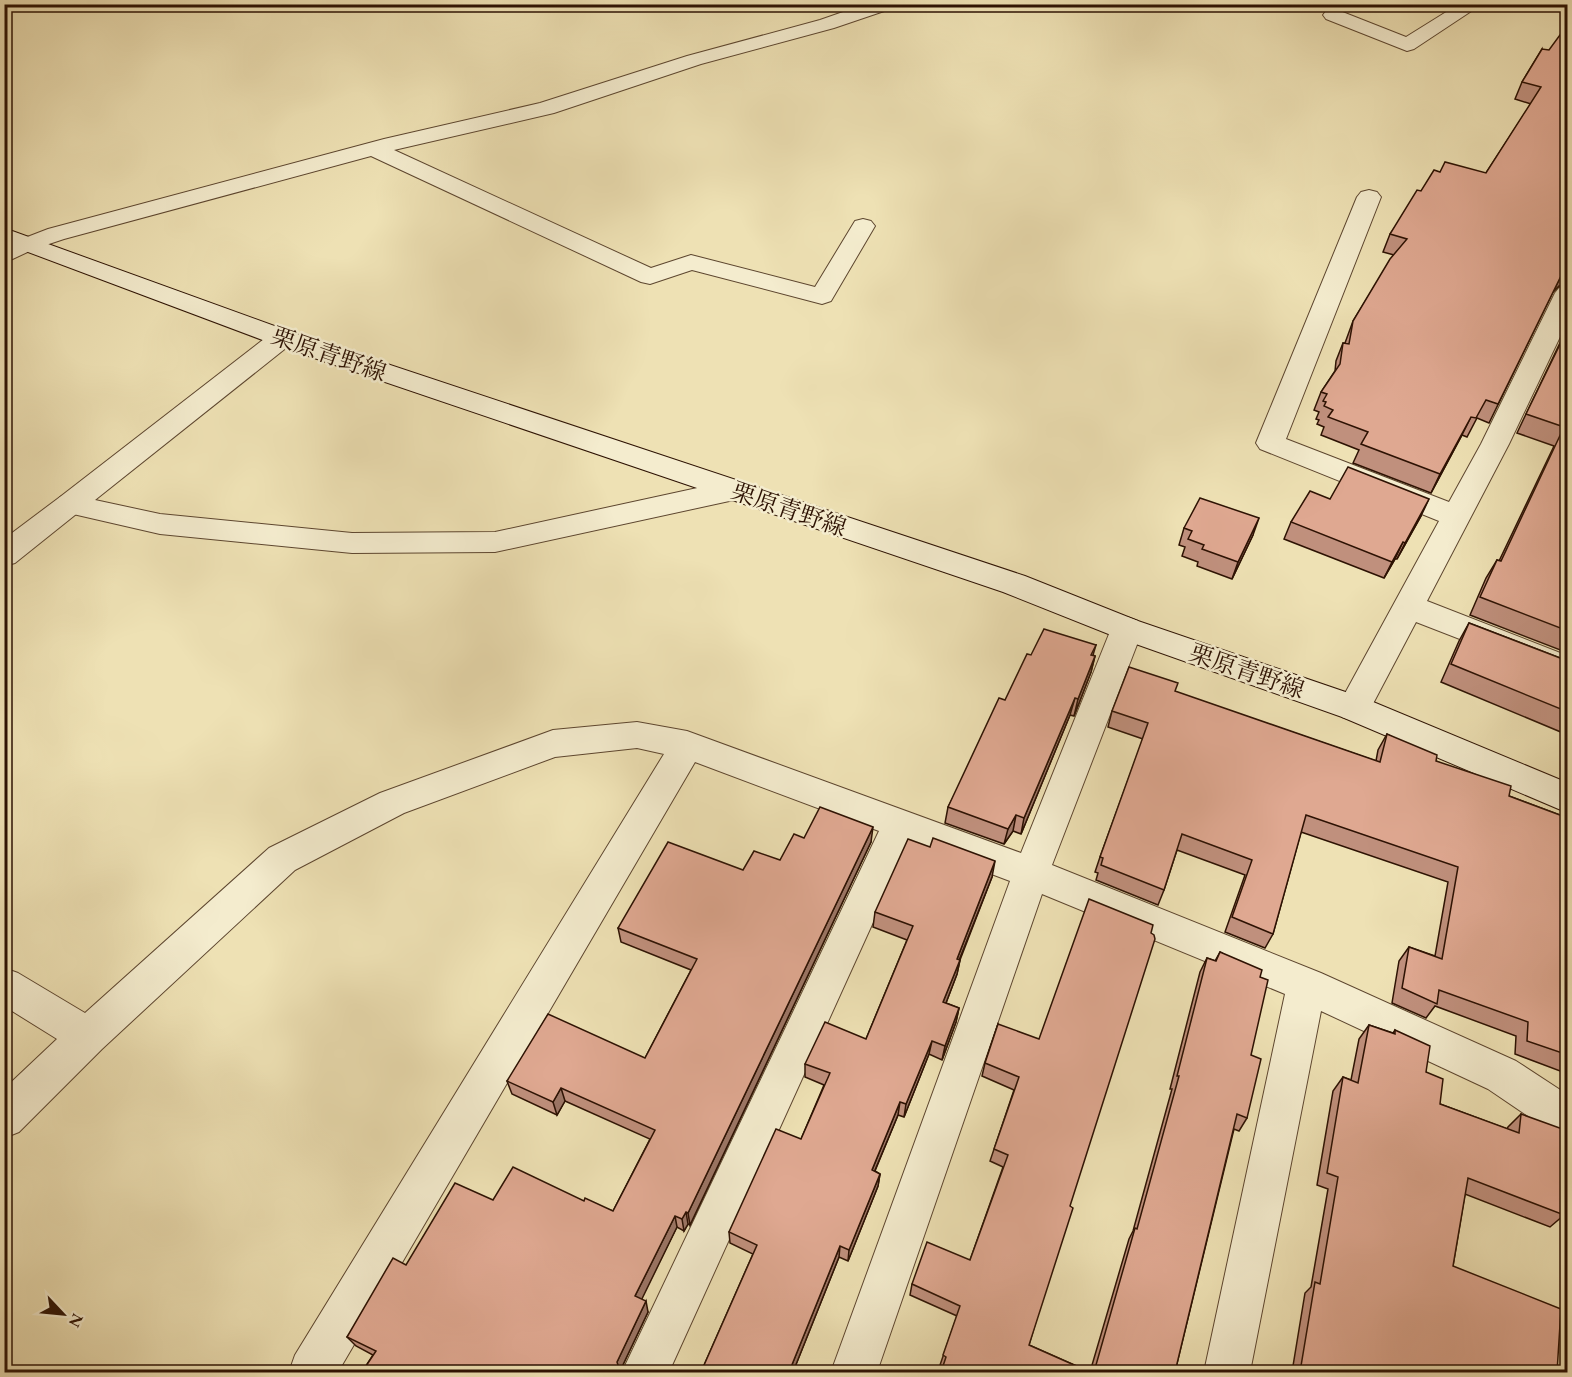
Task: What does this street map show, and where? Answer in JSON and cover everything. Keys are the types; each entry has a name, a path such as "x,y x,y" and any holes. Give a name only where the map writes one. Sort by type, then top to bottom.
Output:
{"street":[{"path":"12,245 373,149 546,108 694,60 827,24 886,4"},
{"path":"1352,4 1333,15 1407,45 1473,4"},
{"path":"373,149 650,277 691,262 822,296 863,226"},
{"path":"1369,197 1270,442 1456,516"},
{"name":"栗原青野線","path":"12,245 1014,584 1127,629 1354,708 1568,799"},
{"path":"1354,708 1495,444 1568,293"},
{"path":"4,555 282,338"},
{"path":"70,504 160,524 351,543 495,542 734,490"},
{"path":"1408,606 1568,669"},
{"path":"854,1372 1031,873 1127,629"},
{"path":"4,1118 88,1036 282,859 392,803 552,744 637,735 687,745 900,824 1031,873 1307,985 1502,1075 1568,1119"},
{"path":"312,1372 687,745"},
{"path":"645,1372 900,824"},
{"path":"4,985 88,1036"},
{"path":"1227,1372 1307,985"}],"building":[{"path":"1568,24 1568,268 1562,274 1498,404 1486,400 1476,418 1471,417 1440,474 1361,444 1368,432 1328,417 1333,410 1324,406 1326,402 1323,401 1327,394 1321,392 1340,364 1343,343 1349,344 1353,321 1390,259 1407,239 1390,234 1417,190 1421,191 1434,170 1440,172 1445,162 1486,173 1541,87 1522,82 1542,49 1549,50"},
{"path":"1568,328 1568,631 1480,597 1497,560 1501,561 1564,427 1526,414"},
{"path":"1348,467 1429,499 1392,562 1291,522 1310,491 1330,499"},
{"path":"1200,498 1259,518 1238,562 1202,549 1204,545 1188,539 1192,531 1184,528"},
{"path":"1469,623 1568,661 1568,712 1451,664"},
{"path":"1044,629 1096,645 1091,655 1095,656 1024,818 1016,815 1008,829 948,807 999,698 1005,700 1027,654 1031,655"},
{"path":"1129,667 1178,683 1175,691 1380,762 1387,734 1437,755 1436,761 1511,786 1509,796 1568,818 1568,1055 1527,1041 1528,1022 1439,990 1437,1004 1402,988 1409,947 1442,959 1458,867 1306,815 1273,934 1232,917 1252,860 1182,834 1164,890 1101,865 1103,858 1100,857 1148,723 1112,711"},
{"path":"820,807 873,827 688,1213 686,1212 682,1219 675,1216 635,1296 646,1301 614,1372 362,1372 376,1351 347,1337 393,1258 406,1265 455,1183 493,1200 513,1167 584,1201 585,1198 613,1211 655,1130 561,1088 553,1102 507,1081 548,1014 645,1058 697,959 618,928 668,842 743,870 754,851 780,860 794,834 804,838"},
{"path":"933,838 995,861 943,1002 959,1008 945,1046 932,1041 906,1104 900,1102 872,1170 880,1174 849,1250 840,1246 789,1372 701,1372 757,1245 729,1232 776,1129 801,1139 830,1073 805,1064 825,1022 866,1039 913,926 875,912 908,839 930,847"},
{"path":"1089,899 1153,925 1151,933 1155,939 1070,1206 1073,1208 1029,1345 1090,1372 941,1372 946,1357 943,1355 960,1306 912,1284 927,1242 970,1260 1008,1155 994,1149 1019,1077 985,1063 998,1024 1039,1039"},
{"path":"1220,952 1262,970 1260,977 1268,980 1251,1055 1261,1059 1247,1118 1237,1114 1175,1372 1159,1366 1158,1372 1094,1372 1135,1228 1137,1229 1179,1076 1177,1076 1207,958 1216,961"},
{"path":"1369,1025 1395,1034 1395,1030 1430,1046 1426,1072 1443,1079 1440,1104 1519,1133 1521,1114 1568,1131 1564,1215 1468,1178 1453,1266 1561,1309 1557,1372 1300,1372 1315,1282 1320,1284 1338,1177 1327,1173 1343,1077 1358,1083"}]}
